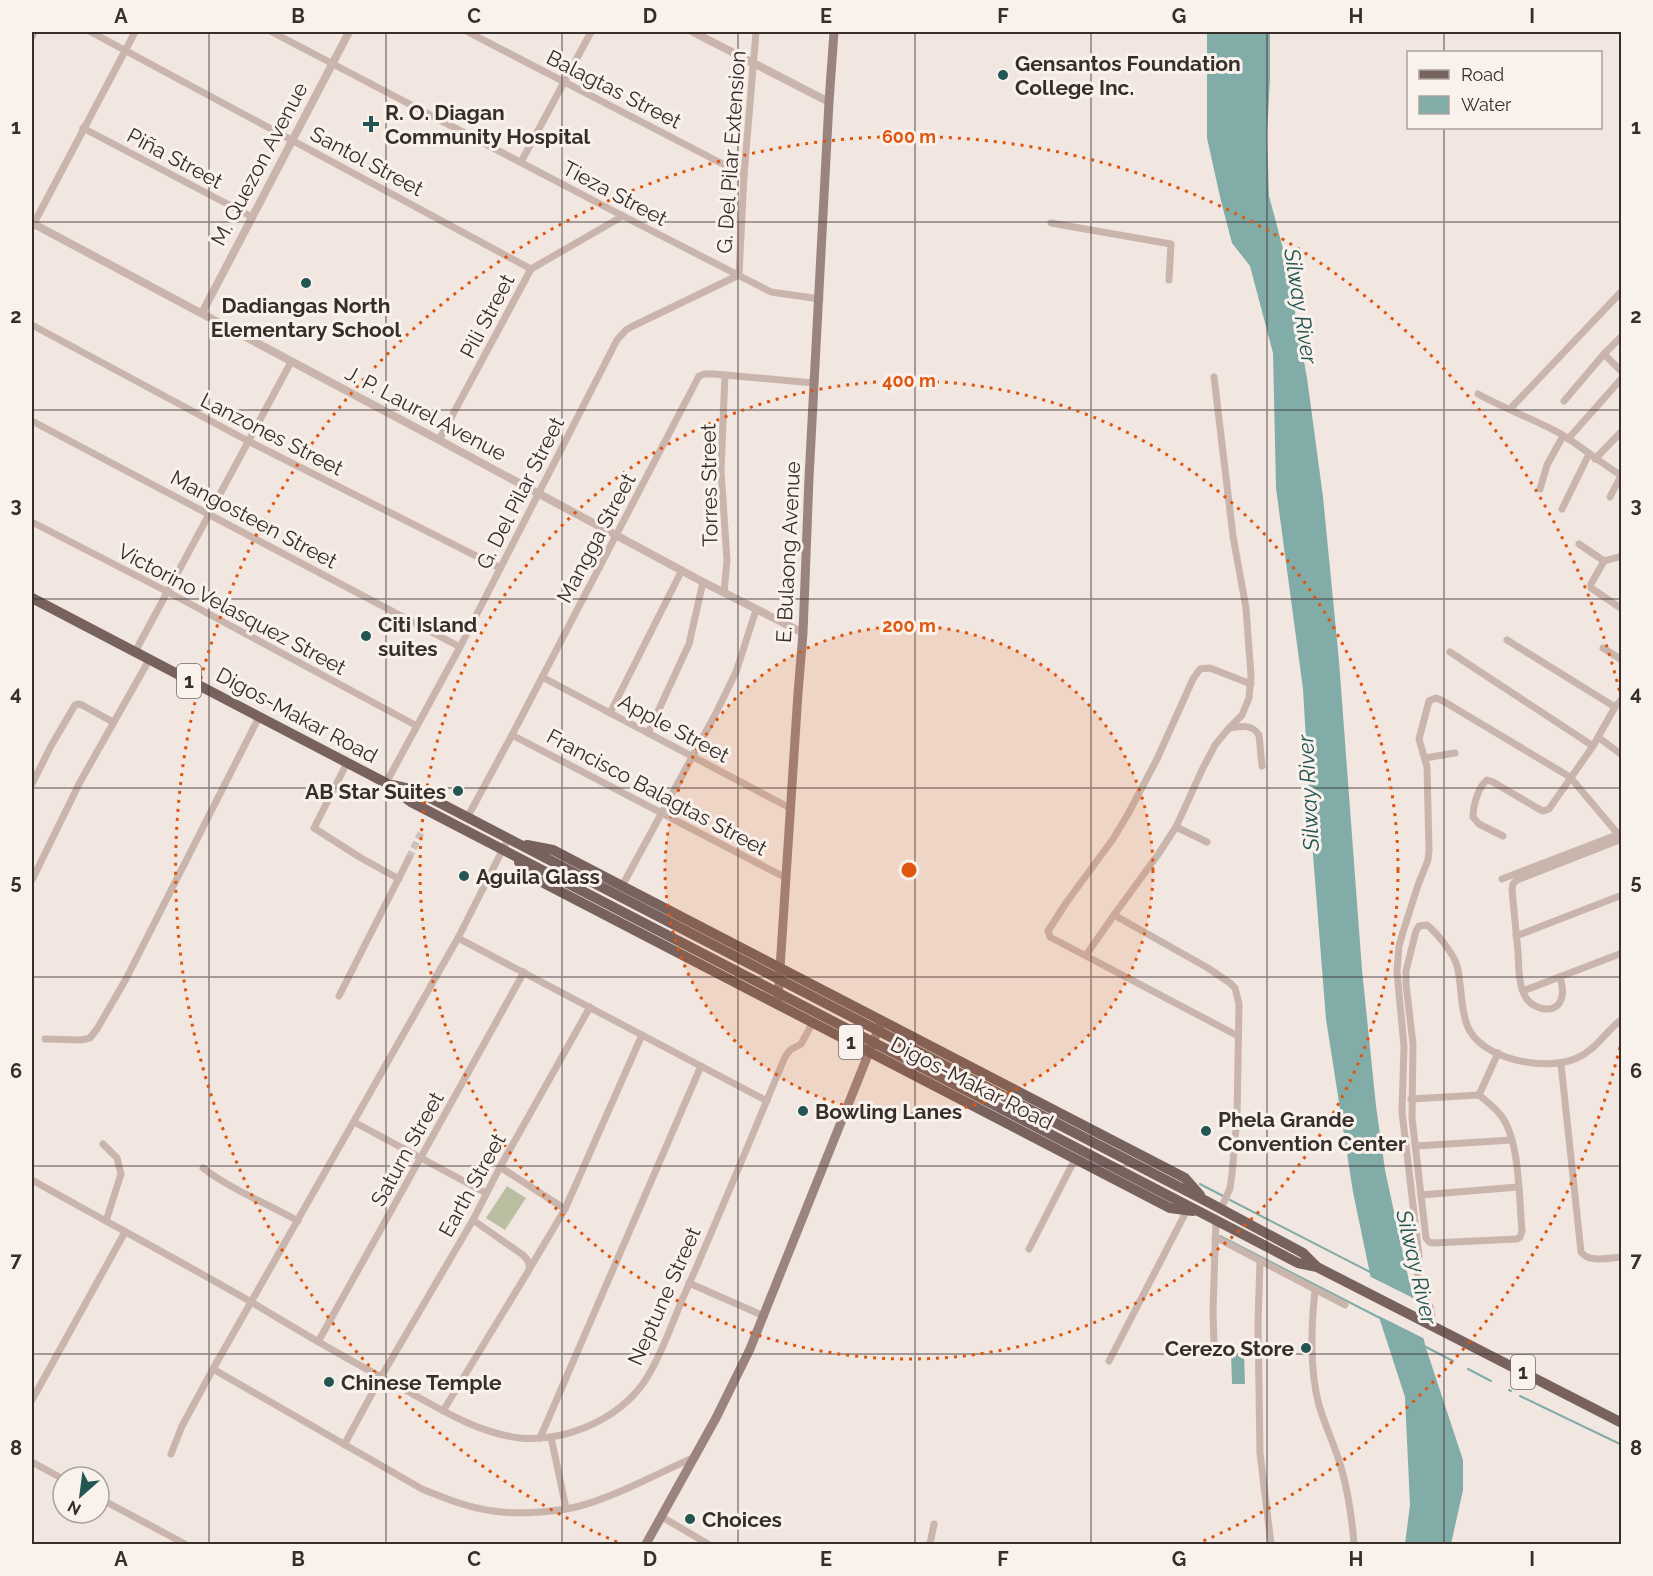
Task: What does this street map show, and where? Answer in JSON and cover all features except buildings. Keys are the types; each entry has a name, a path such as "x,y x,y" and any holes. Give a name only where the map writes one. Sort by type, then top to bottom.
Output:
{"main road":[{"name":"E. Bulaong Avenue","path":"778,1004 803,633 814,383 834,32"},
{"name":"Digos-Makar Road","path":"32,598 386,783 411,802 509,846 1219,1214 1298,1263 1317,1267 1332,1274 1622,1423"},
{"name":"Digos-Makar Road","path":"386,783 415,790 467,818 509,846 538,879 1170,1208 1187,1210 1205,1207"},
{"name":"Digos-Makar Road","path":"509,846 553,850 1185,1179 1205,1207"},
{"path":"646,1545 731,1388 764,1316 882,1021"}],"street":[{"path":"32,37 34,32"},
{"name":"Santol Street","path":"91,32 531,269"},
{"path":"32,225 135,32"},
{"name":"Tieza Street","path":"272,32 771,292 820,299"},
{"name":"M. Quezon Avenue","path":"202,313 349,32"},
{"name":"Balagtas Street","path":"468,32 744,175"},
{"path":"521,162 591,32"},
{"path":"693,32 829,102"},
{"name":"G. Del Pilar Extension","path":"739,275 744,175 756,32"},
{"name":"Piña Street","path":"83,128 252,217"},
{"name":"Pili Street","path":"439,440 531,269 623,216"},
{"path":"1051,223 1171,244 1169,280"},
{"name":"J. P. Laurel Avenue","path":"32,225 202,313 702,582 803,633"},
{"name":"G. Del Pilar Street","path":"386,783 460,647 621,335 633,326 739,275"},
{"path":"1510,409 1622,291"},
{"name":"Lanzones Street","path":"32,325 248,441 500,568"},
{"path":"1564,401 1622,336"},
{"path":"1604,354 1622,372"},
{"path":"135,652 291,362"},
{"name":"Mangga Street","path":"467,818 699,376 725,375 814,383"},
{"name":"Torres Street","path":"724,593 727,560 721,470 725,375"},
{"path":"1086,955 1176,827 1215,745 1246,708 1251,684 1246,608 1233,537 1214,377"},
{"path":"1540,489 1547,465 1565,437 1622,378"},
{"path":"1478,394 1565,437 1621,475 1610,497"},
{"name":"Mangosteen Street","path":"32,421 460,647"},
{"path":"1562,509 1592,456 1622,431"},
{"name":"Victorino Velasquez Street","path":"32,522 168,592 417,726"},
{"path":"1579,544 1604,561"},
{"path":"1622,556 1604,561 1591,584 1591,588 1622,609"},
{"path":"610,712 682,570"},
{"path":"648,733 689,644 702,582"},
{"path":"622,886 736,672 756,610"},
{"path":"1507,640 1615,707"},
{"path":"1603,648 1622,660"},
{"path":"1450,652 1593,746"},
{"path":"32,880 80,782 149,660"},
{"path":"1238,1036 1050,937 1048,933 1049,928 1113,839 1128,814 1157,759 1193,679 1200,669 1210,668 1251,684"},
{"name":"Apple Street","path":"542,677 790,808"},
{"path":"1427,1323 1432,1317 1430,1306 1420,1294 1417,1284 1419,1256 1402,1112 1404,1046 1397,972 1403,932 1428,860 1427,767 1419,739 1431,699 1436,698 1443,701 1570,777 1620,835"},
{"path":"1503,836 1479,824 1473,818 1480,788 1485,781 1492,782 1543,811 1552,807 1622,699"},
{"path":"32,784 75,705 82,705 113,722"},
{"path":"45,1039 81,1040 90,1038 97,1029 126,979 259,717"},
{"path":"1229,728 1247,727 1257,732 1262,766"},
{"name":"Francisco Balagtas Street","path":"512,735 786,878"},
{"path":"1598,737 1622,755"},
{"path":"1425,758 1455,753"},
{"path":"347,763 314,828 399,879"},
{"path":"1176,827 1207,842"},
{"path":"1502,879 1620,835"},
{"path":"1560,977 1563,994 1560,1004 1556,1007 1543,1010 1529,1001 1523,991 1512,890 1514,883 1620,835"},
{"path":"171,1454 182,1426 213,1369 459,938 509,846"},
{"path":"339,996 409,858"},
{"path":"1516,936 1622,895"},
{"path":"1114,915 1209,968 1235,988 1239,1004 1237,1118 1232,1174 1230,1188 1219,1214 1215,1237 1214,1345"},
{"path":"1411,1099 1479,1095 1502,1117 1512,1140 1518,1187 1522,1231 1520,1237 1516,1239 1433,1243 1429,1242 1425,1236 1411,1099 1413,1044 1406,984 1406,971 1415,934 1419,926 1430,927 1453,956 1458,967 1463,1008 1470,1031 1476,1040 1498,1053 1532,1064 1562,1064 1588,1052 1622,1018"},
{"path":"459,938 767,1101"},
{"path":"1523,991 1622,953"},
{"name":"Saturn Street","path":"318,1342 524,972"},
{"name":"Earth Street","path":"345,1445 381,1377 473,1220 500,1167 590,1007"},
{"name":"Neptune Street","path":"32,1180 443,1411 497,1434 521,1438 551,1437 572,1432 617,1409 638,1390 652,1368 785,1056 801,1044 813,1022"},
{"path":"443,1411 565,1209 642,1035"},
{"path":"1479,1095 1498,1053"},
{"path":"1562,1064 1581,1252 1590,1258 1622,1257"},
{"path":"540,1438 701,1066"},
{"path":"354,1122 486,1194"},
{"path":"1416,1146 1512,1140"},
{"path":"103,1144 117,1158 121,1174 106,1221"},
{"path":"1029,1249 1075,1158"},
{"path":"500,1167 565,1209"},
{"path":"203,1168 219,1180 298,1221"},
{"path":"1421,1195 1518,1187"},
{"path":"1109,1361 1187,1210"},
{"path":"473,1220 528,1259 529,1270"},
{"path":"32,1400 125,1232"},
{"path":"1215,1237 1345,1305"},
{"path":"1260,1261 1258,1331 1260,1453 1271,1545"},
{"path":"689,1283 764,1316"},
{"path":"1315,1290 1311,1332 1316,1387 1319,1405 1341,1466 1354,1545"},
{"path":"213,1369 422,1489 456,1502 490,1511 509,1513 580,1506 695,1457"},
{"path":"551,1437 566,1508"},
{"path":"32,1462 51,1472"},
{"path":"111,1505 184,1545"},
{"path":"662,1517 708,1545"},
{"path":"930,1545 934,1524"}],"green space":[{"path":"507,1186 526,1198 505,1230 486,1218"}],"water":[{"path":"1207,32 1270,32 1267,135 1269,196 1285,256 1307,378 1323,497 1339,661 1362,970 1376,1106 1385,1170 1407,1272 1426,1348 1463,1460 1463,1490 1451,1544 1405,1544 1410,1505 1405,1397 1379,1317 1353,1192 1326,1019 1303,689 1276,488 1273,353 1250,266 1232,243 1207,138"},
{"path":"1231,1353 1244,1353 1245,1384 1232,1384"}],"pier":[{"path":"1367,1275 1417,1300 1427,1340 1375,1314"}],"waterway":[{"path":"1200,1184 1223,1196"},
{"path":"1230,1200 1372,1273"},
{"path":"1220,1236 1380,1318"},
{"path":"1424,1346 1453,1361"},
{"path":"1468,1369 1491,1381"},
{"path":"1520,1396 1622,1445"}],"tunnel":[{"path":"409,858 421,833"}],"place":[{"name":"Gensantos Foundation College Inc.","path":"1003,75"},
{"name":"R. O. Diagan Community Hospital","path":"371,124"},
{"name":"Dadiangas North Elementary School","path":"306,283"},
{"name":"Citi Island suites","path":"366,636"},
{"name":"AB Star Suites","path":"458,791"},
{"name":"Aguila Glass","path":"464,876"},
{"name":"Bowling Lanes","path":"803,1111"},
{"name":"Phela Grande Convention Center","path":"1206,1131"},
{"name":"Cerezo Store","path":"1306,1348"},
{"name":"Chinese Temple","path":"329,1382"},
{"name":"Choices","path":"690,1519"}],"water label":[{"name":"Silway River","path":"1301,306"},
{"name":"Silway River","path":"1308,793"},
{"name":"Silway River","path":"1417,1267"}]}
